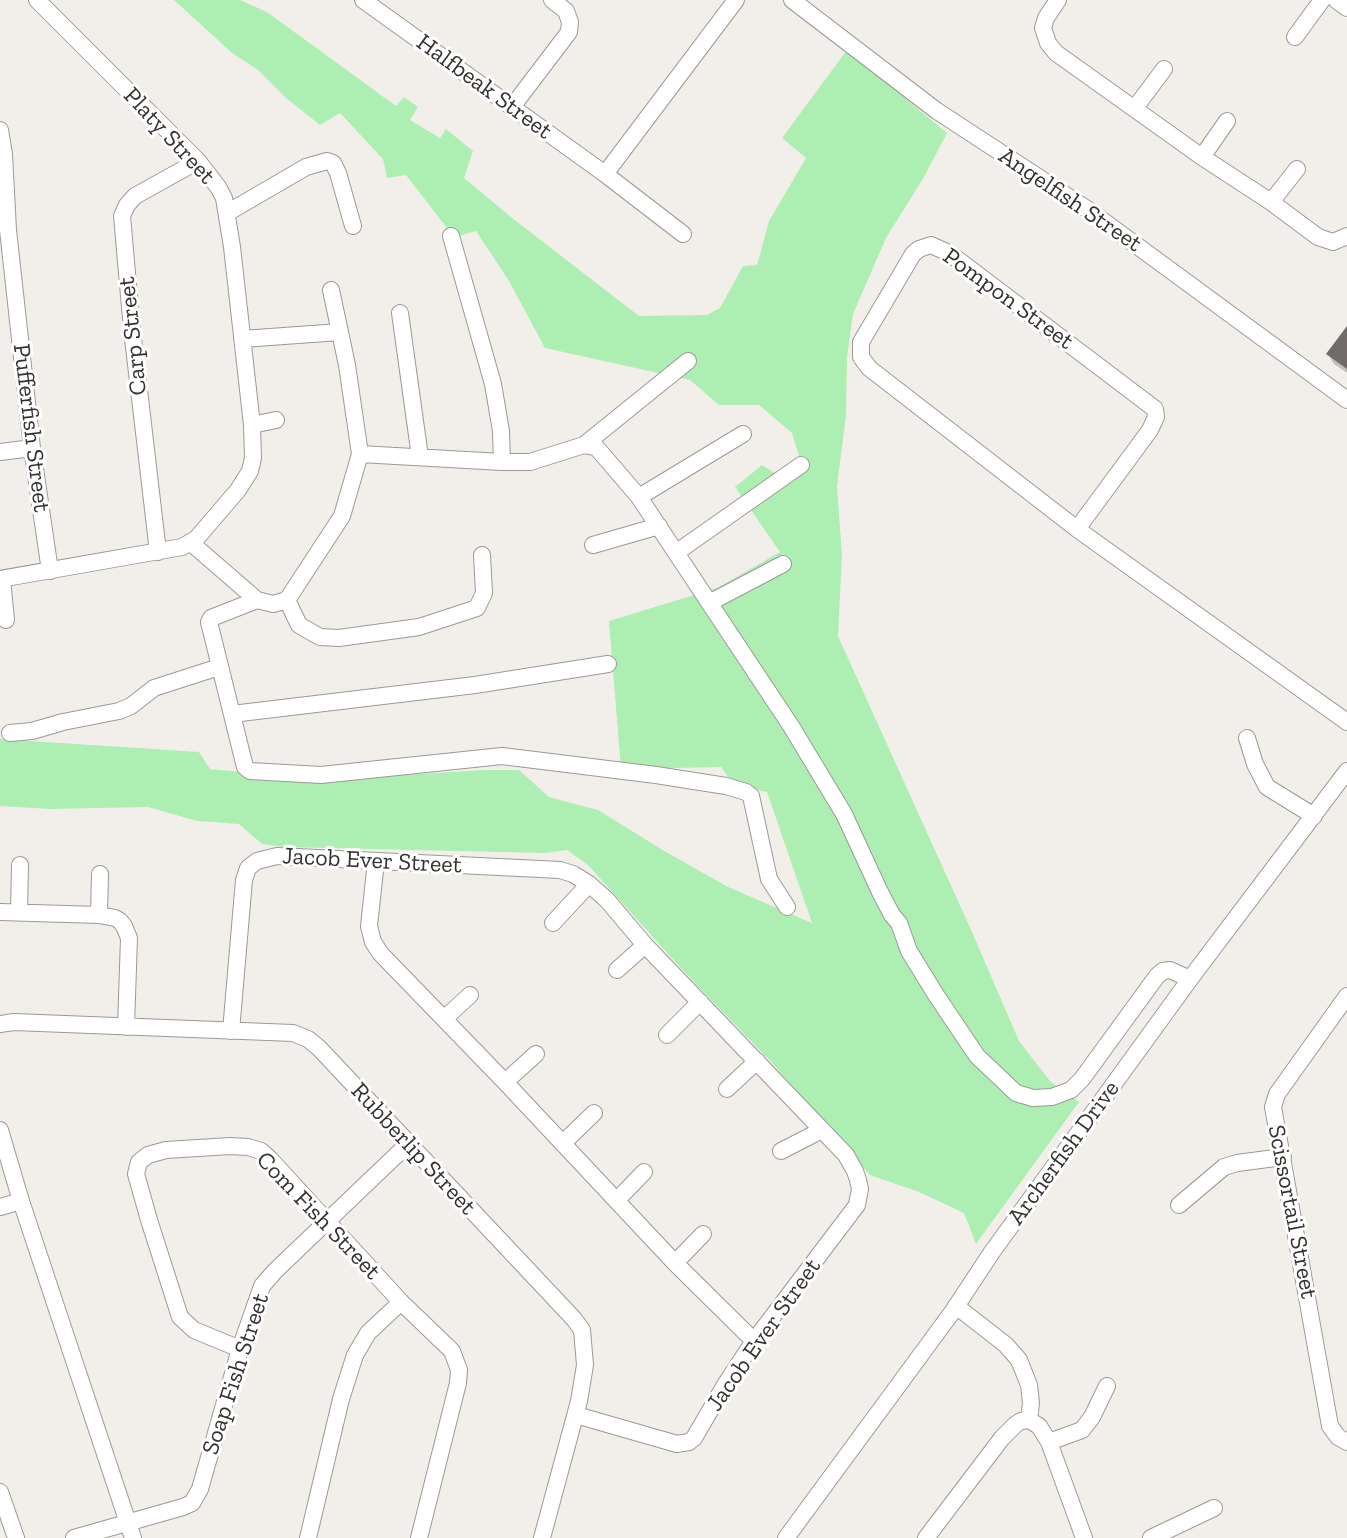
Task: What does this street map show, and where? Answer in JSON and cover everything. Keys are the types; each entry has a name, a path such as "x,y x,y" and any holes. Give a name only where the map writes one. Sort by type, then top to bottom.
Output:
{"street":[{"name":"Platy Street","path":"37,0 198,161 218,186 227,213 252,425 253,458 248,475 201,534 182,547 50,571"},
{"name":"Halfbeak Street","path":"363,0 605,174 682,234"},
{"path":"512,107 569,32 570,22 566,11 552,0"},
{"path":"605,174 736,0"},
{"name":"Angelfish Street","path":"792,0 937,111 1087,209 1347,400"},
{"path":"1058,0 1046,18 1043,28 1052,48 1202,157 1318,237 1333,242 1347,236"},
{"path":"1295,37 1322,0"},
{"path":"1336,0 1347,8"},
{"path":"1135,108 1164,69"},
{"path":"1202,157 1227,121"},
{"name":"Pufferfish Street","path":"0,130 4,154 4,230 50,571"},
{"name":"Carp Street","path":"158,552 131,319 122,216 127,205 135,196 198,161"},
{"path":"227,213 306,167 327,161 333,163 338,173 353,226"},
{"path":"1270,202 1298,168"},
{"path":"451,236 493,384 501,431 502,462"},
{"name":"Pompon Street","path":"1077,529 1150,430 1156,417 1155,409 949,254 931,245 919,249 913,254 861,342 861,357 874,373 1077,529 1347,722"},
{"path":"190,542 257,600 273,604 287,600 342,516 360,454 347,366 331,290"},
{"path":"400,313 420,457"},
{"path":"242,339 340,332"},
{"path":"360,454 530,462 584,445 688,361"},
{"path":"252,425 276,420"},
{"path":"639,497 743,434"},
{"path":"584,445 596,447 639,497 677,552 791,726 844,814 880,892 899,923 909,951 977,1056 1016,1093 1033,1098 1052,1097 1071,1090 1082,1079 1157,976 1163,971 1170,970 1190,979"},
{"path":"0,452 32,448"},
{"path":"677,552 801,465"},
{"path":"593,545 659,526"},
{"path":"287,600 299,625 320,637 339,638 418,627 477,609 484,593 482,555"},
{"path":"709,603 783,564"},
{"path":"6,620 1,579 50,571"},
{"path":"257,600 211,618 209,622 245,767 250,771 321,775 502,756 726,786 746,792 751,796 769,879 787,907"},
{"path":"232,714 475,685 608,664"},
{"path":"10,733 32,731 63,722 119,711 131,706 153,688 219,667"},
{"path":"1247,738 1255,764 1267,787 1314,816"},
{"name":"Archerfish Drive","path":"786,1538 956,1306 992,1252 1190,979 1347,771"},
{"name":"Jacob Ever Street","path":"231,1031 244,880 248,868 257,861 271,856 550,869 573,874 607,900 645,945 846,1155 855,1171 860,1189 857,1205 754,1341 709,1410 698,1433 689,1442 670,1443 576,1416"},
{"path":"376,861 369,926 373,942 381,954 675,1263 754,1341"},
{"path":"19,912 20,866"},
{"path":"99,915 100,874"},
{"path":"553,923 589,884"},
{"path":"0,912 99,915 120,921 129,938 126,1027"},
{"path":"617,970 645,945"},
{"path":"444,1019 470,995"},
{"name":"Scissortail Street","path":"1347,996 1289,1075 1275,1098 1274,1113 1330,1426 1338,1437 1347,1442"},
{"path":"667,1035 700,1002"},
{"name":"Rubberlip Street","path":"0,1024 14,1022 292,1033 308,1039 319,1048 582,1330 585,1365 576,1416 542,1538"},
{"path":"505,1082 536,1054"},
{"path":"726,1089 757,1061"},
{"path":"563,1143 594,1113"},
{"path":"0,1130 21,1201 130,1530"},
{"path":"781,1151 822,1130"},
{"name":"Soap Fish Street","path":"74,1538 130,1530 187,1506 196,1498 255,1302 268,1278 408,1144"},
{"name":"Com Fish Street","path":"240,1348 194,1330 180,1317 148,1220 136,1174 139,1162 148,1155 166,1150 230,1146 255,1149 270,1159 401,1302 452,1351 457,1362 459,1376 419,1538"},
{"path":"1179,1206 1224,1167 1283,1157"},
{"path":"617,1200 645,1172"},
{"path":"0,1208 21,1201"},
{"path":"675,1263 703,1234"},
{"name":"Com Fish Street","path":"308,1538 341,1399 355,1355 368,1332 401,1302"},
{"path":"956,1306 1006,1345 1019,1360 1029,1385 1031,1403 1029,1420"},
{"path":"1049,1442 1082,1430 1092,1417 1107,1386"},
{"path":"927,1538 1002,1438 1015,1425 1029,1420 1039,1426 1049,1442 1078,1536"},
{"path":"0,1492 16,1538"},
{"path":"1151,1538 1214,1508"}],"green space":[{"path":"174,0 240,0 267,12 396,106 404,97 418,107 410,120 440,138 446,129 473,151 464,178 639,316 707,315 720,308 743,266 757,265 769,221 806,158 782,138 847,50 947,133 924,177 886,238 853,314 847,357 846,416 837,486 842,555 838,636 1019,1041 1050,1081 1079,1102 976,1244 964,1213 919,1192 870,1175 773,1064 689,977 588,865 567,850 546,853 284,847 262,844 239,824 197,821 148,807 50,809 0,806 0,739 199,752 210,769 323,780 483,770 519,770 549,797 598,810 728,887 812,923 767,792 734,785 721,767 621,769 609,621 717,588 780,552 735,487 762,465 783,478 801,463 792,433 759,405 719,405 690,380 545,348 509,281 476,231 454,237 406,175 387,178 383,159 340,113 320,125 286,98 258,70 232,53"}],"building":[{"path":"1347,326 1347,369 1326,354"}]}
